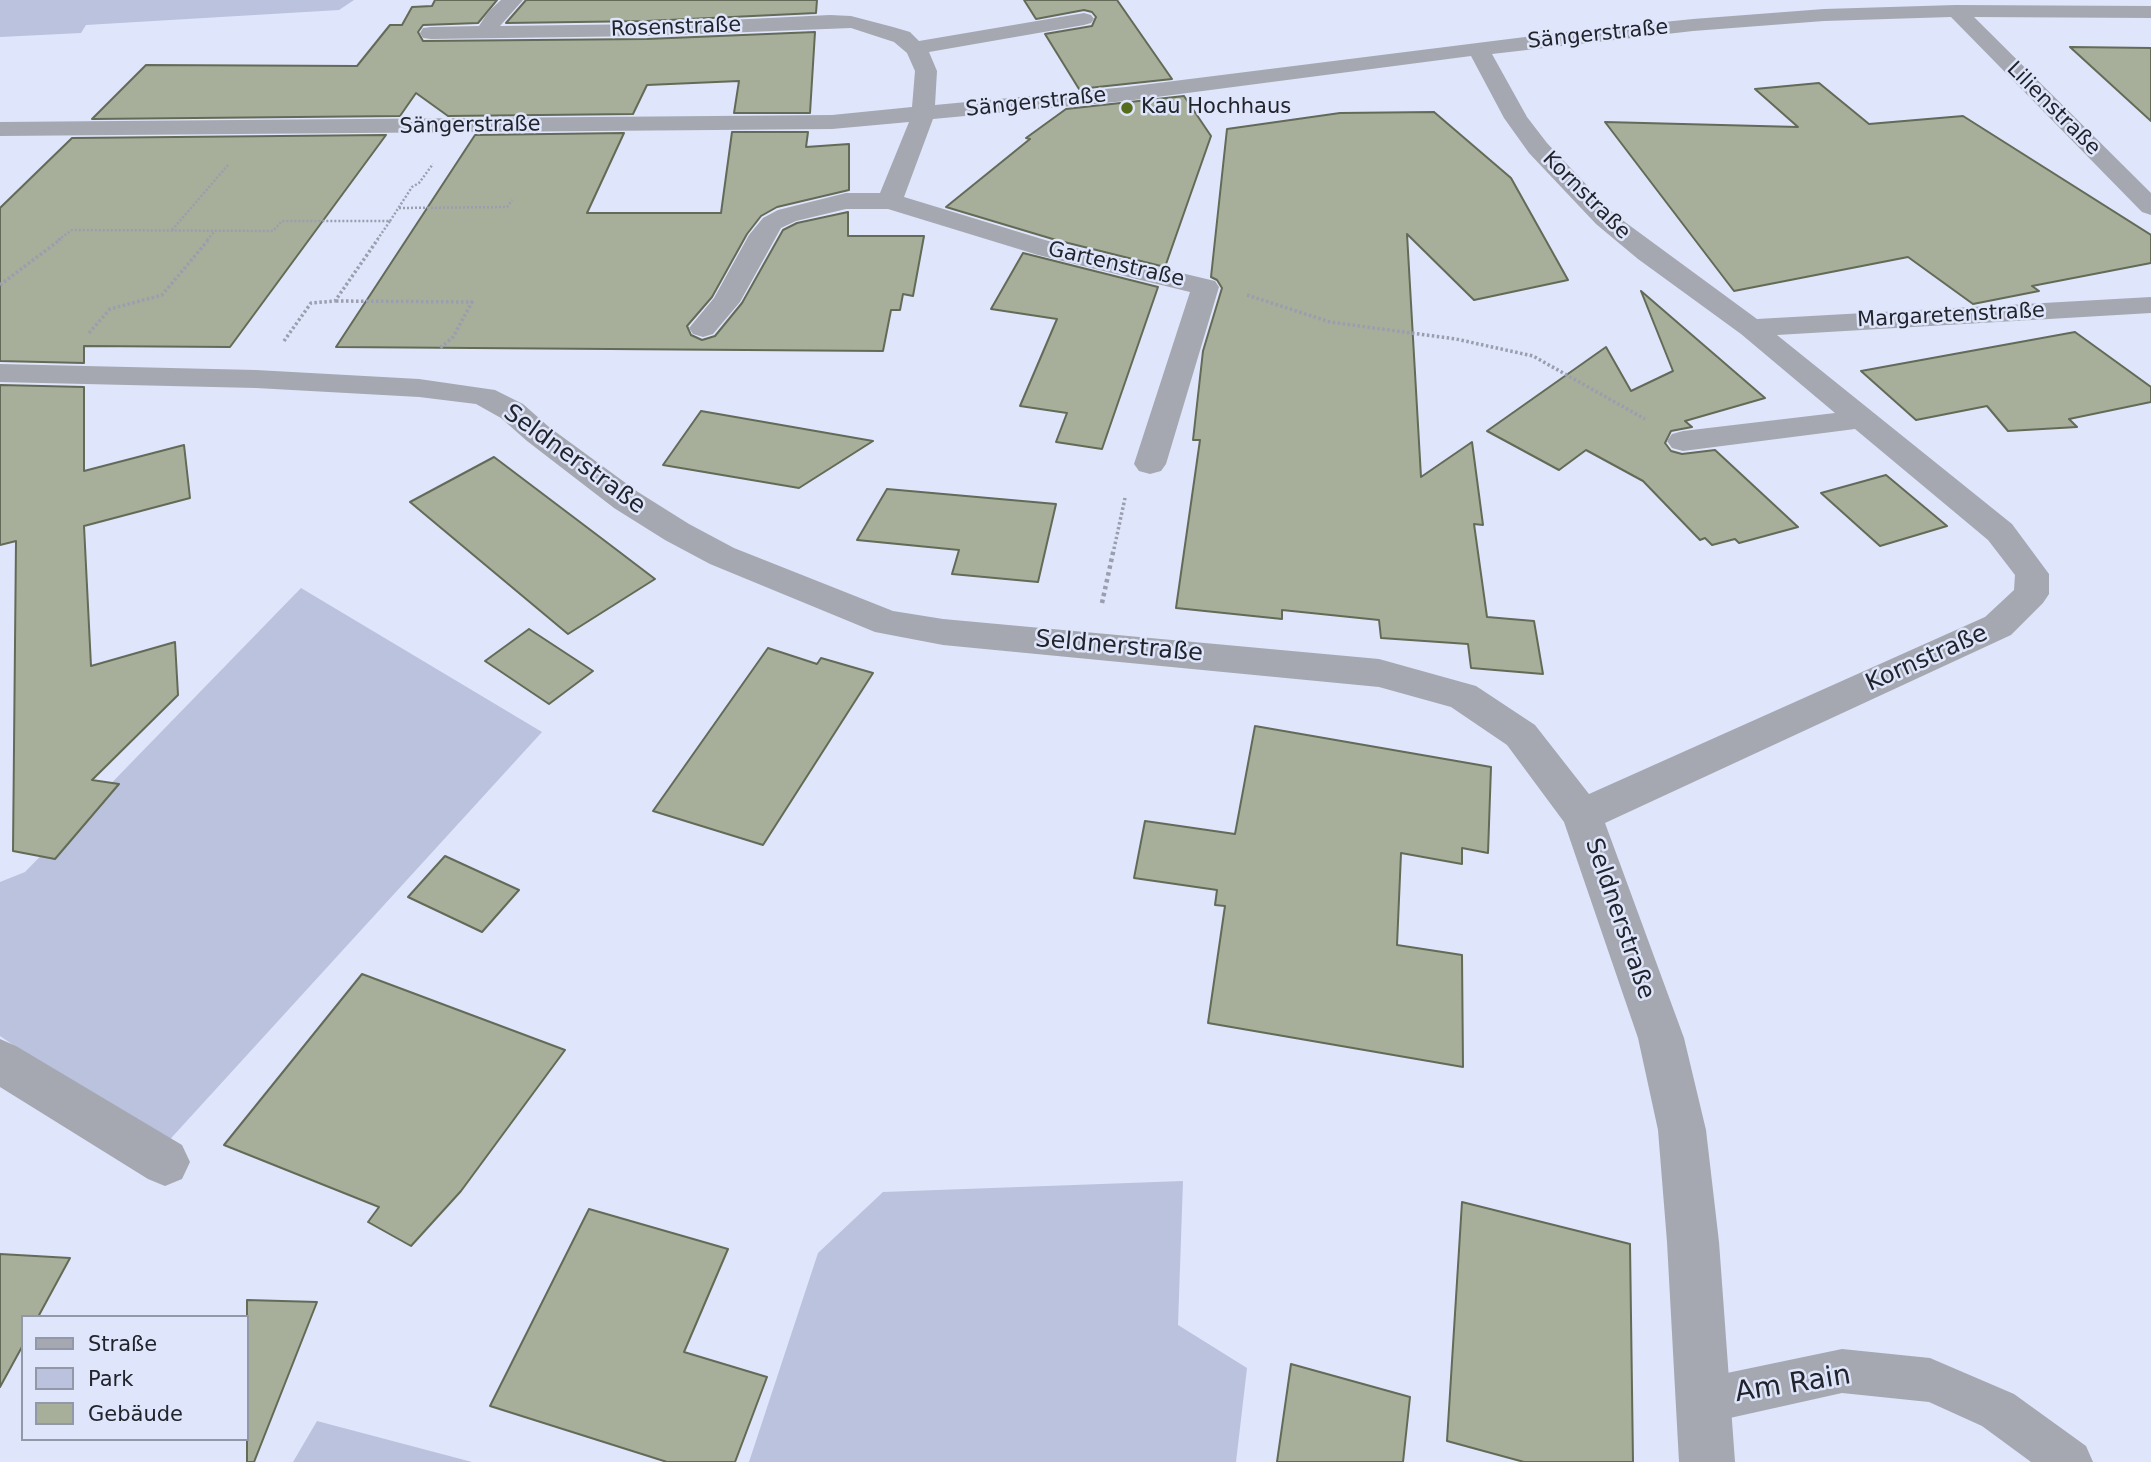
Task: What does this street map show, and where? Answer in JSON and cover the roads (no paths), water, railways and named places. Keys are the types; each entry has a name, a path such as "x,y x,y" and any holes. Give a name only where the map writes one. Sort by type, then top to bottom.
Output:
{"street":[{"path":"486,32 495,16 513,0"},
{"path":"647,30 664,10"},
{"name":"Rosenstraße","path":"431,33 647,30 832,10 851,22 886,30 902,37 915,48"},
{"name":"Sängerstraße","path":"0,129 832,122 1126,94 1693,24 1824,15 1956,11 2151,12"},
{"name":"Lilienstraße","path":"1956,11 2151,207"},
{"path":"890,201 923,115 926,71 923,59 915,48 1084,19"},
{"name":"Kornstraße","path":"1476,49 1486,61 1516,118 1538,148 1622,235 1751,328 1858,419 2000,532 2032,574 2031,594 1998,626 1582,815"},
{"name":"Gartenstraße","path":"703,328 726,302 762,235 772,223 787,215 846,201 890,201 1047,249 1205,287 1150,464"},
{"name":"Margaretenstraße","path":"1751,328 2151,305"},
{"name":"Seldnerstraße","path":"0,373 256,379 394,387 484,397 512,411 538,434 626,500 677,533 722,556 876,618 943,632 1379,673 1463,696 1521,735 1582,815 1661,1038 1682,1130 1693,1242 1707,1462"},
{"path":"1683,441 1858,419"},
{"path":"0,1061 165,1162"}],"lane":[{"name":"Am Rain","path":"1703,1401 1842,1371 1930,1380 1998,1410 2070,1462"}],"place":[{"name":"Kau Hochhaus","path":"1127,108"}]}
